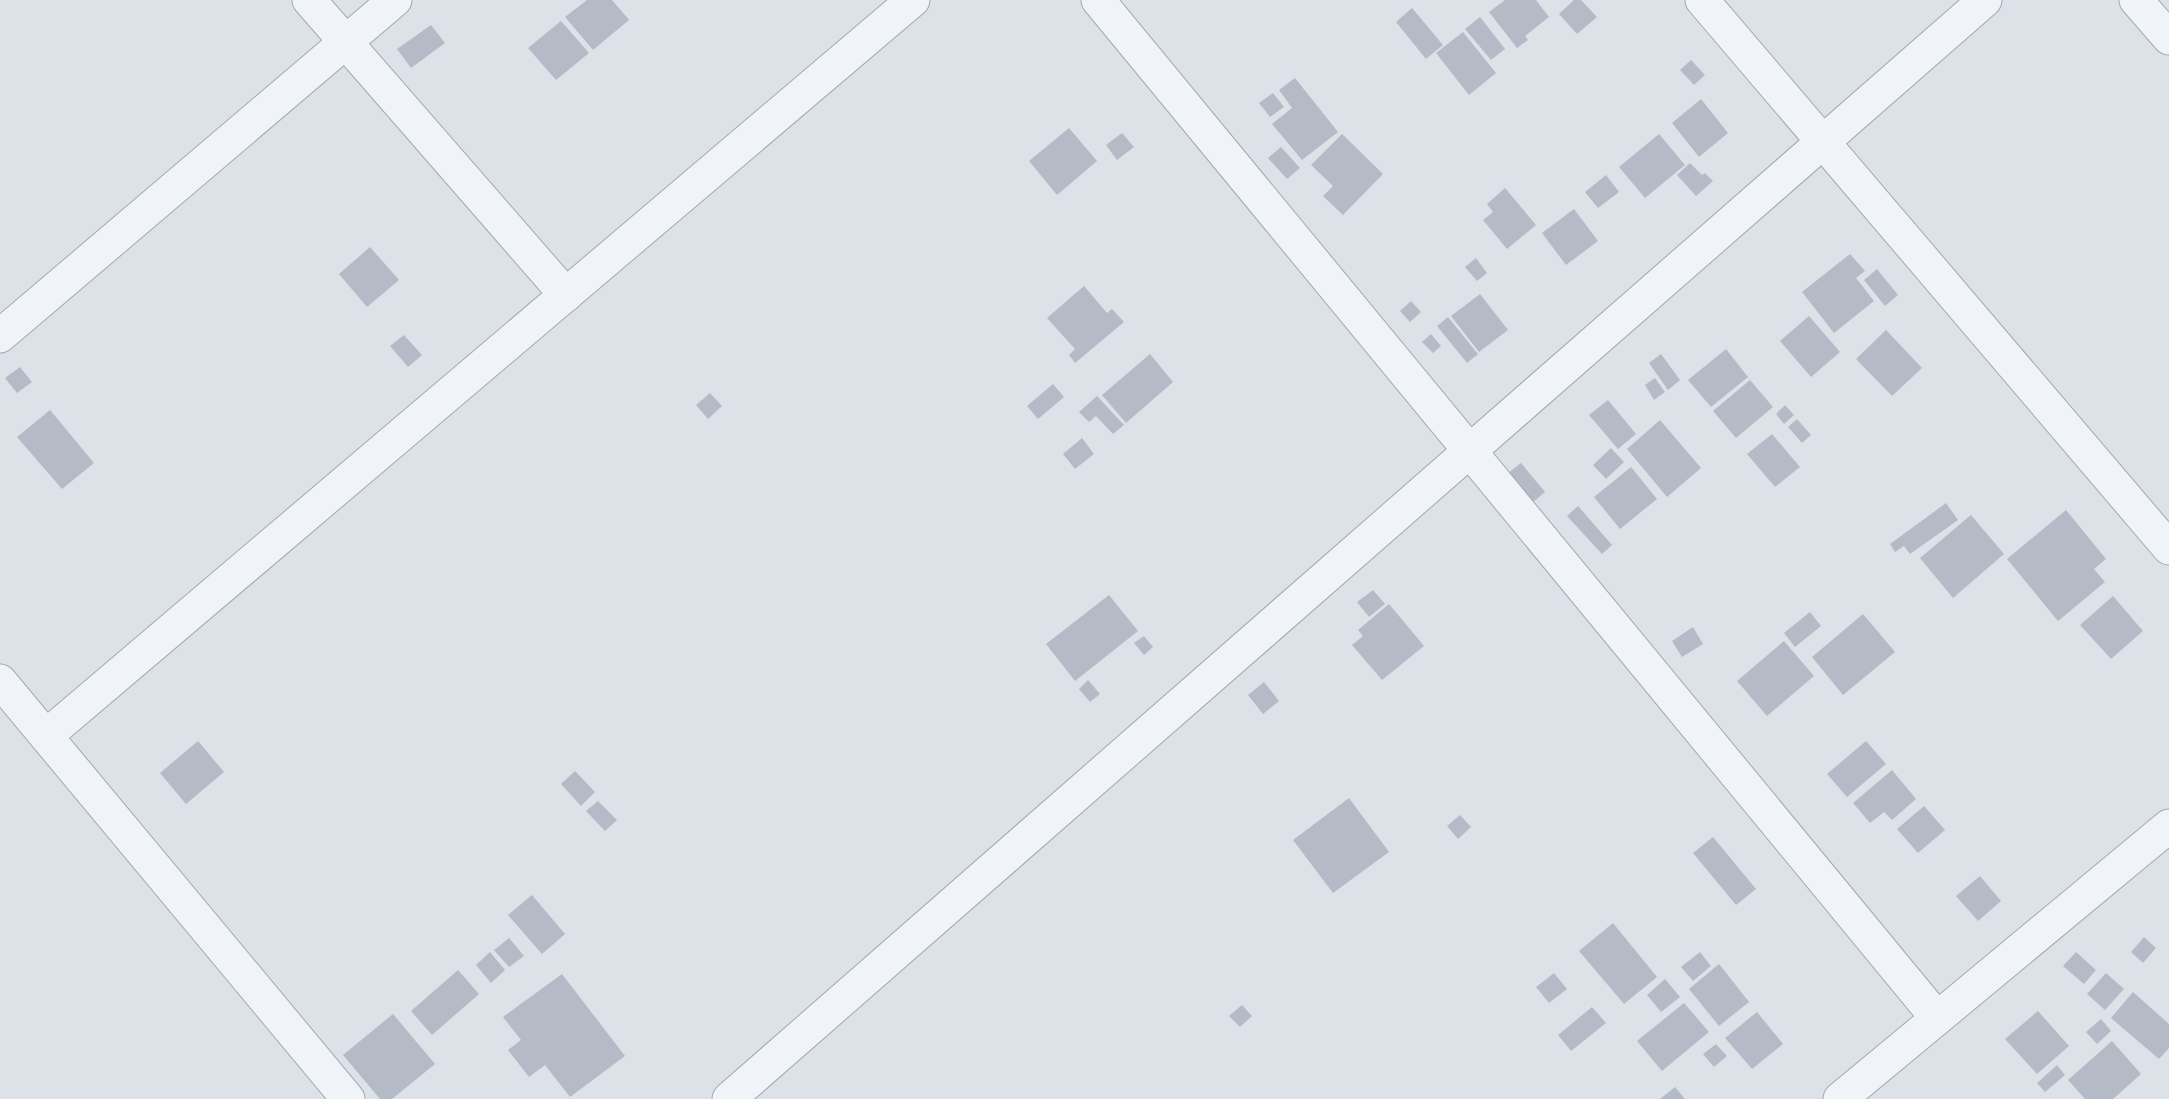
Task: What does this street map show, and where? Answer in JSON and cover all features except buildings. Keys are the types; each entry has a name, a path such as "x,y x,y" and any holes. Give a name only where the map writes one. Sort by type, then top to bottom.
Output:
{"street":[{"path":"309,0 566,295"},
{"path":"0,336 395,0"},
{"path":"46,736 914,0"},
{"path":"1098,0 1937,1018"},
{"path":"1702,0 2169,548"},
{"path":"729,1099 1985,0"},
{"path":"2136,0 2169,38"},
{"path":"0,681 348,1099"},
{"path":"1840,1099 2169,826"}]}
